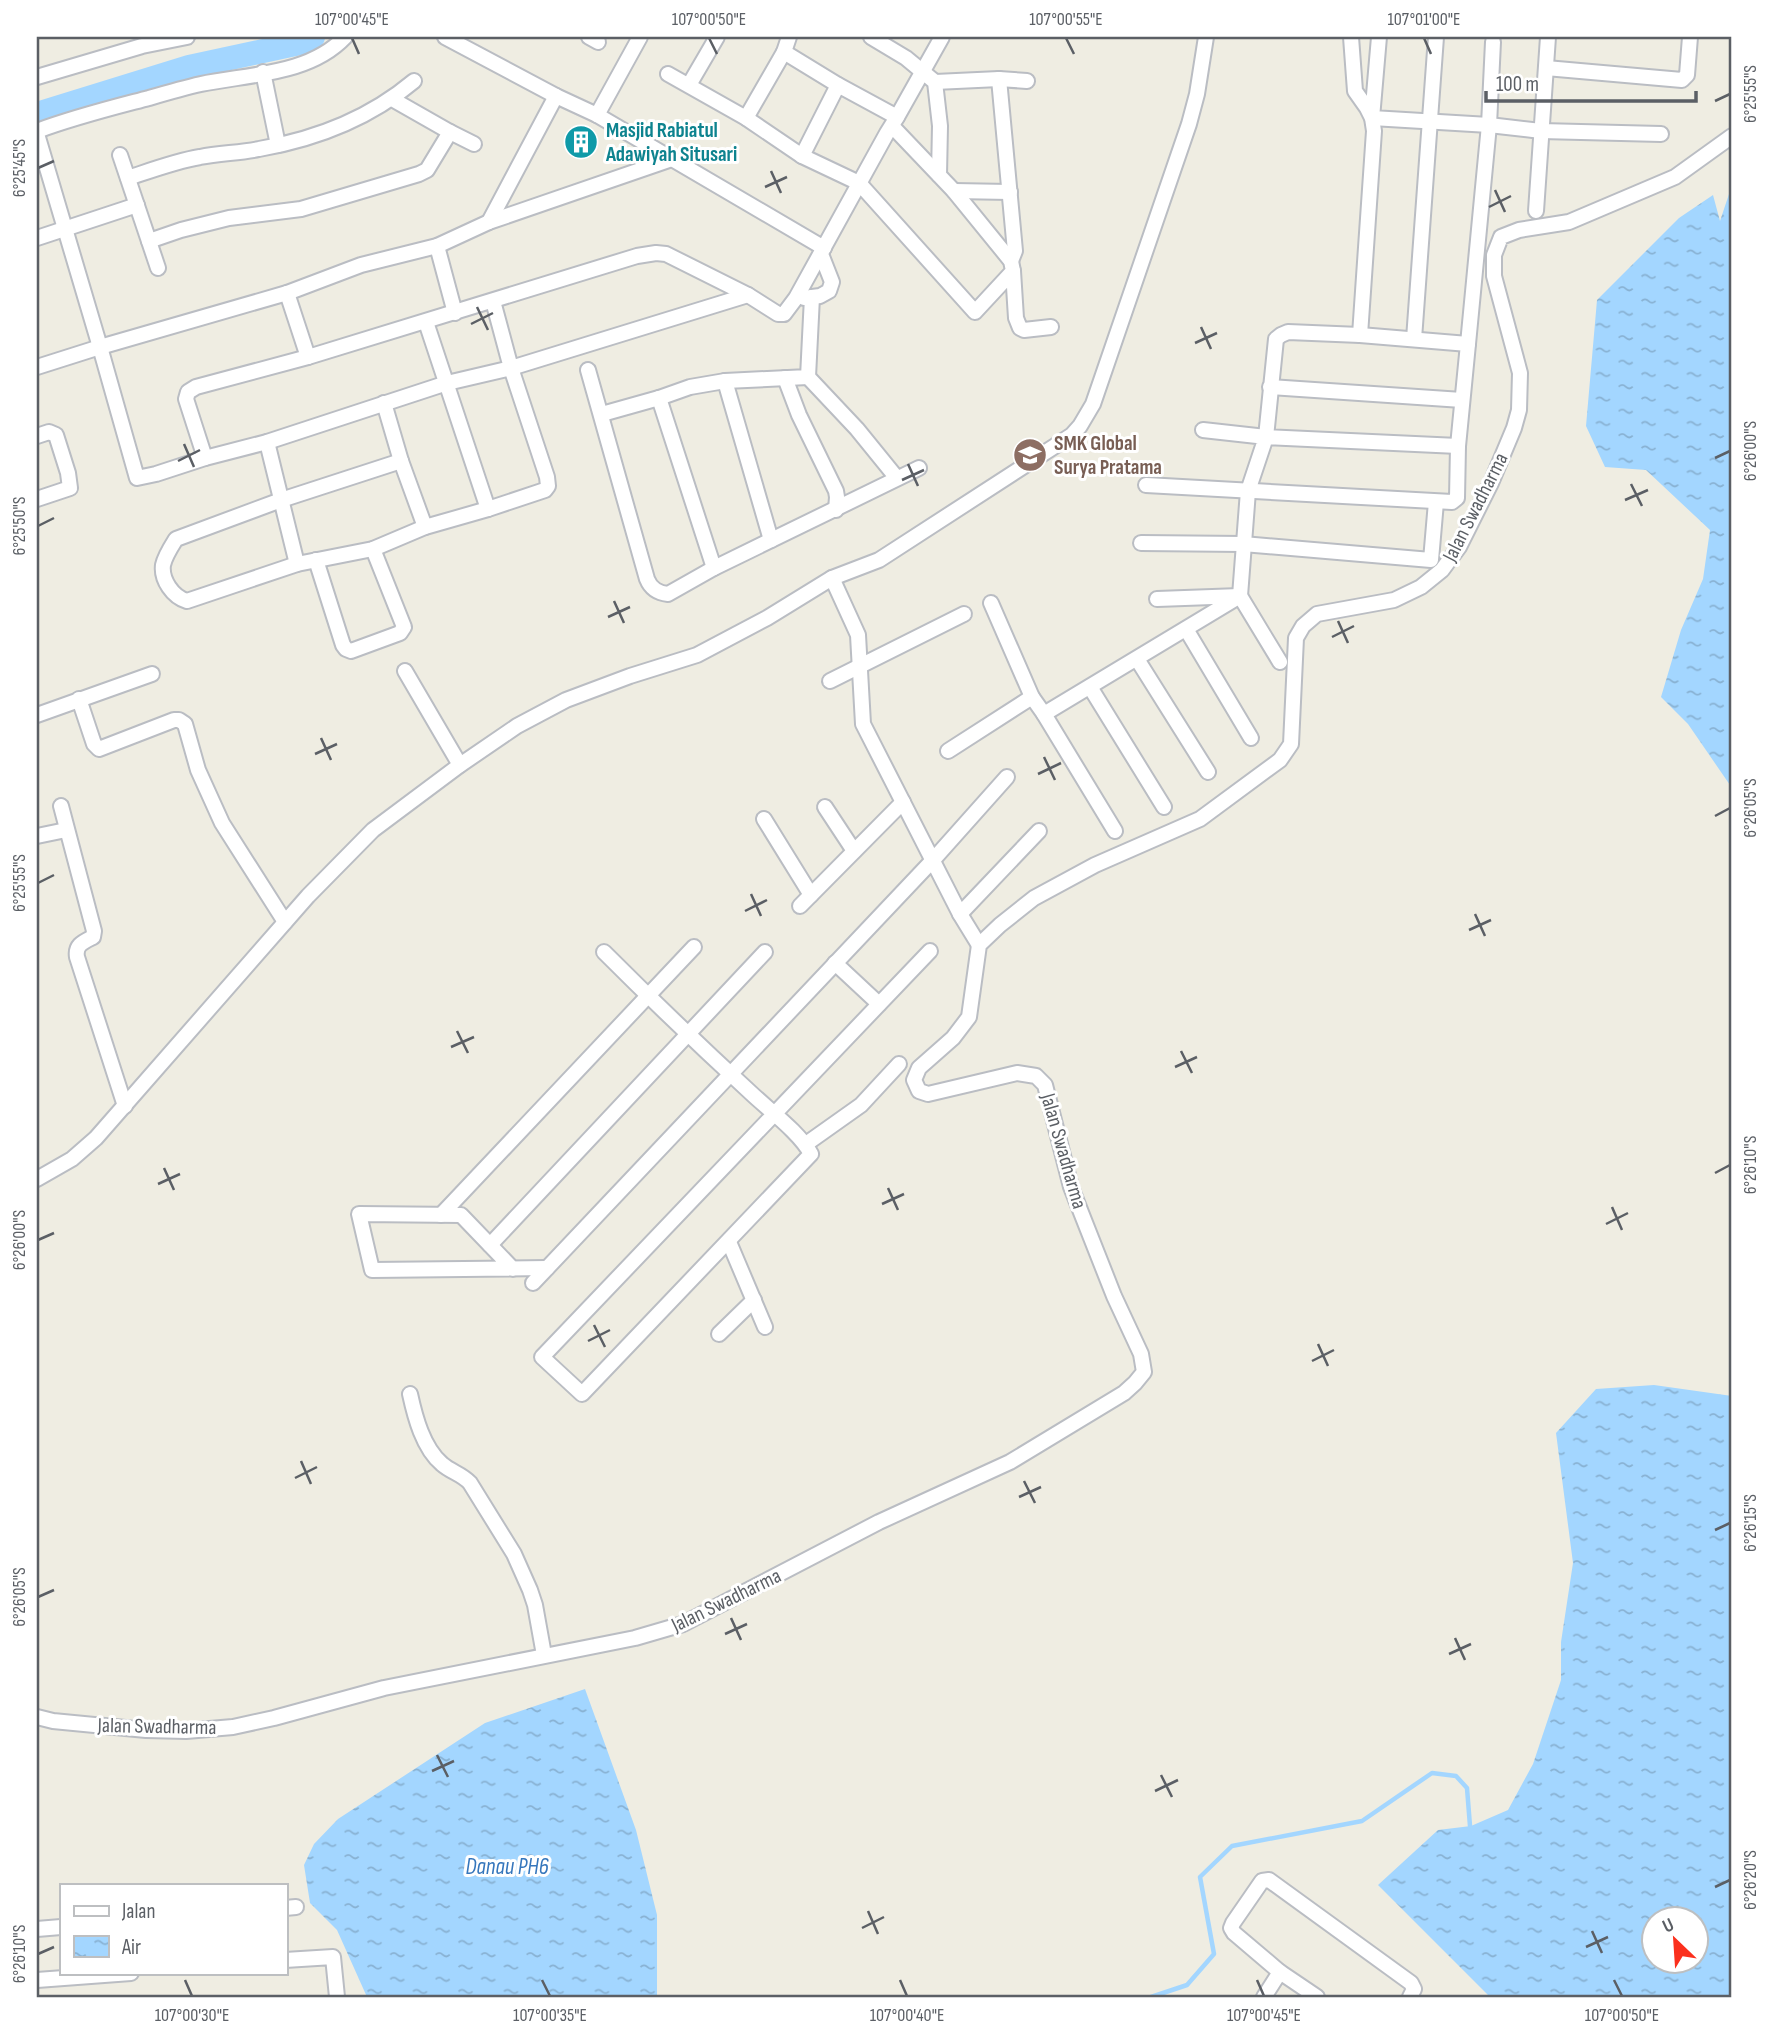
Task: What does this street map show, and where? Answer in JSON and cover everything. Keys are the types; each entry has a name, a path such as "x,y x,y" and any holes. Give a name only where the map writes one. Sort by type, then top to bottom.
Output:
{"street":[{"path":"37,77 142,46 187,37"},
{"path":"345,37 334,48 298,65 199,84 76,117 37,133 136,478 267,442 447,383 511,368 748,295"},
{"path":"445,37 597,115 822,251 832,282 829,291 820,296 796,299"},
{"path":"597,115 640,37"},
{"path":"689,85 717,37"},
{"path":"746,118 784,51 789,37"},
{"path":"871,37 935,82 940,127 939,175"},
{"path":"205,458 186,399 188,392 196,387 308,357 638,256 666,254 748,295 778,314 784,314 796,299 942,37"},
{"path":"37,1179 72,1159 96,1138 285,922 373,830 460,765 517,726 566,700 697,655 832,578 878,560 1060,444 1080,426 1097,393 1189,124 1206,37"},
{"path":"1351,37 1355,91 1372,118"},
{"path":"1360,335 1379,37"},
{"path":"1414,339 1436,37"},
{"path":"1536,211 1548,37"},
{"path":"1546,68 1682,79 1687,75 1690,37"},
{"path":"1146,485 1436,502 1452,502 1457,498 1458,446 1489,125 1493,42"},
{"path":"784,51 895,122 954,191 1012,266"},
{"path":"263,72 278,145"},
{"path":"668,74 746,118 802,156 859,183 975,312 1012,266"},
{"path":"935,82 999,79 1027,81"},
{"path":"999,79 1015,251 1012,266 1016,318 1020,328 1024,330 1051,327"},
{"path":"128,178 199,157 258,150 327,132 392,99 414,81"},
{"path":"802,156 838,85"},
{"path":"489,222 556,96"},
{"path":"392,99 474,144"},
{"path":"1372,118 1541,131 1661,134"},
{"path":"149,241 229,218 301,209 419,174 427,170 450,132"},
{"name":"Jalan Swadharma","path":"37,1717 146,1730 186,1731 233,1727 384,1688 635,1638 683,1624 879,1522 1010,1462 1124,1393 1135,1383 1144,1372 1141,1354 1114,1296 1071,1187 1045,1085 1036,1076 1017,1073 928,1094 919,1091 914,1080 919,1068 953,1038 969,1017 979,945 1000,925 1034,898 1095,865 1200,819 1280,760 1291,744 1296,638 1303,626 1317,614 1394,600 1421,587 1443,570 1459,547 1491,483 1519,410 1520,373 1494,276 1494,255 1501,237 1519,230 1569,222 1675,177 1732,136"},
{"path":"120,155 158,268"},
{"path":"37,367 287,293 361,265 437,246 489,222 672,159"},
{"path":"954,191 1010,192"},
{"path":"37,238 137,205"},
{"path":"437,246 455,313"},
{"path":"287,293 308,357"},
{"path":"812,297 808,377 857,429 896,477"},
{"path":"401,461 281,500 176,539 163,566 165,577 174,594 187,601 297,564 373,549 425,527 545,490 548,486 547,477 492,301"},
{"path":"426,322 488,509"},
{"path":"1280,662 1240,596 1248,491 1266,437 1276,339 1288,332 1468,344"},
{"path":"589,369 650,586 660,593 668,594 714,568 919,468"},
{"path":"602,414 690,387 725,381 808,377"},
{"path":"785,378 799,415 836,491 836,510"},
{"path":"725,381 771,540"},
{"path":"1270,387 1462,400"},
{"path":"659,398 714,568"},
{"path":"384,403 425,527"},
{"path":"1203,430 1266,437 1458,446"},
{"path":"37,436 49,432 56,435 71,488 37,499"},
{"path":"267,442 297,564"},
{"path":"1140,543 1243,544 1431,560 1436,502"},
{"path":"316,560 343,645 351,651 400,633 404,627 373,549"},
{"path":"832,578 858,635 863,724 960,914 979,945"},
{"path":"1157,599 1240,596"},
{"path":"1044,715 1240,596"},
{"path":"991,603 1032,697 1115,831"},
{"path":"830,681 964,614"},
{"path":"1186,629 1251,738"},
{"path":"1137,659 1208,772"},
{"path":"405,671 460,765"},
{"path":"37,715 152,674"},
{"path":"1090,687 1164,807"},
{"path":"948,751 1032,697"},
{"path":"79,699 94,744 99,749 174,720 185,724 198,770 222,823 285,922"},
{"path":"533,1283 933,860 1007,777"},
{"path":"800,906 903,802"},
{"path":"61,806 94,935 78,946 77,957 125,1106"},
{"path":"825,807 854,851"},
{"path":"764,818 811,895"},
{"path":"37,836 66,830"},
{"path":"960,914 1039,831"},
{"path":"442,1214 694,947"},
{"path":"604,952 730,1074 773,1114 806,1144 811,1154 582,1394 542,1357 773,1114 930,951"},
{"path":"490,1245 765,953"},
{"path":"835,963 879,1004"},
{"path":"806,1144 861,1105 899,1064"},
{"path":"513,1269 461,1215 359,1214 372,1270 513,1269 547,1268"},
{"path":"729,1242 765,1327"},
{"path":"719,1334 754,1300"},
{"path":"410,1394 416,1420 427,1444 441,1464 462,1475 470,1483 514,1554 535,1605 544,1655"},
{"path":"1317,1997 1280,1972 1231,1928 1262,1881 1269,1880 1411,1983 1413,1989 1410,1997"},
{"path":"37,1929 60,1927"},
{"path":"287,1961 333,1957 337,1997"},
{"path":"1264,1997 1280,1972"},
{"path":"37,1980 118,1974"}],"water":[{"path":"1732,185 1732,788 1688,724 1661,697 1681,630 1703,579 1710,530 1646,470 1605,467 1586,426 1597,300 1679,218 1713,195 1720,221"},
{"path":"1654,1385 1732,1396 1732,1997 1490,1997 1378,1885 1438,1830 1471,1826 1508,1810 1533,1764 1561,1680 1561,1642 1573,1563 1556,1433 1596,1389"},
{"name":"Danau PH6","path":"585,1689 636,1830 657,1915 657,1997 367,1997 337,1930 310,1903 304,1865 314,1844 338,1819 485,1723"}],"waterway":[{"path":"37,114 189,67 300,43 313,37"},
{"path":"1151,1997 1187,1985 1214,1954 1200,1877 1232,1846 1362,1821 1432,1773 1456,1776 1467,1788 1470,1826"}],"place":[{"name":"Masjid Rabiatul Adawiyah Situsari","path":"581,142"},
{"name":"SMK Global Surya Pratama","path":"1030,455"}]}
